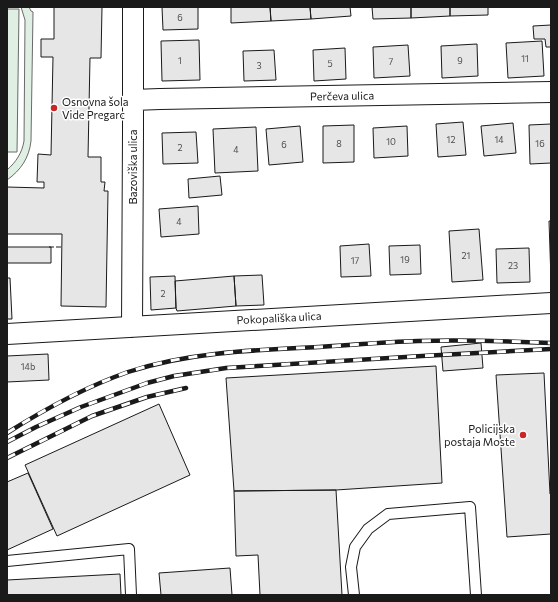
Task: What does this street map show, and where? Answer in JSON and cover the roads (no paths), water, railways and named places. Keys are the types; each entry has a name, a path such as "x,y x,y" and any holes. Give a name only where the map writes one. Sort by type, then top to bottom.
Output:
{"street":[{"name":"Bazoviška ulica","path":"132,327 133,7"},
{"name":"Perčeva ulica","path":"133,100 551,92"},
{"name":"Pokopališka ulica","path":"7,334 551,303"}],"lane":[{"path":"354,595 351,567 355,547 368,529 388,514 470,507 476,595"},
{"path":"7,561 129,549 131,595"}],"railway":[{"path":"7,433 36,415 96,384 151,365 198,356 247,351 418,341 551,343"},
{"path":"7,442 81,407 147,383 174,376 226,368 551,349"},
{"path":"7,458 92,416 147,397 186,388"}],"place":[{"name":"Osnovna šola Vide Pregarc","path":"54,108"},
{"name":"Policijska postaja Moste","path":"523,435"}]}
